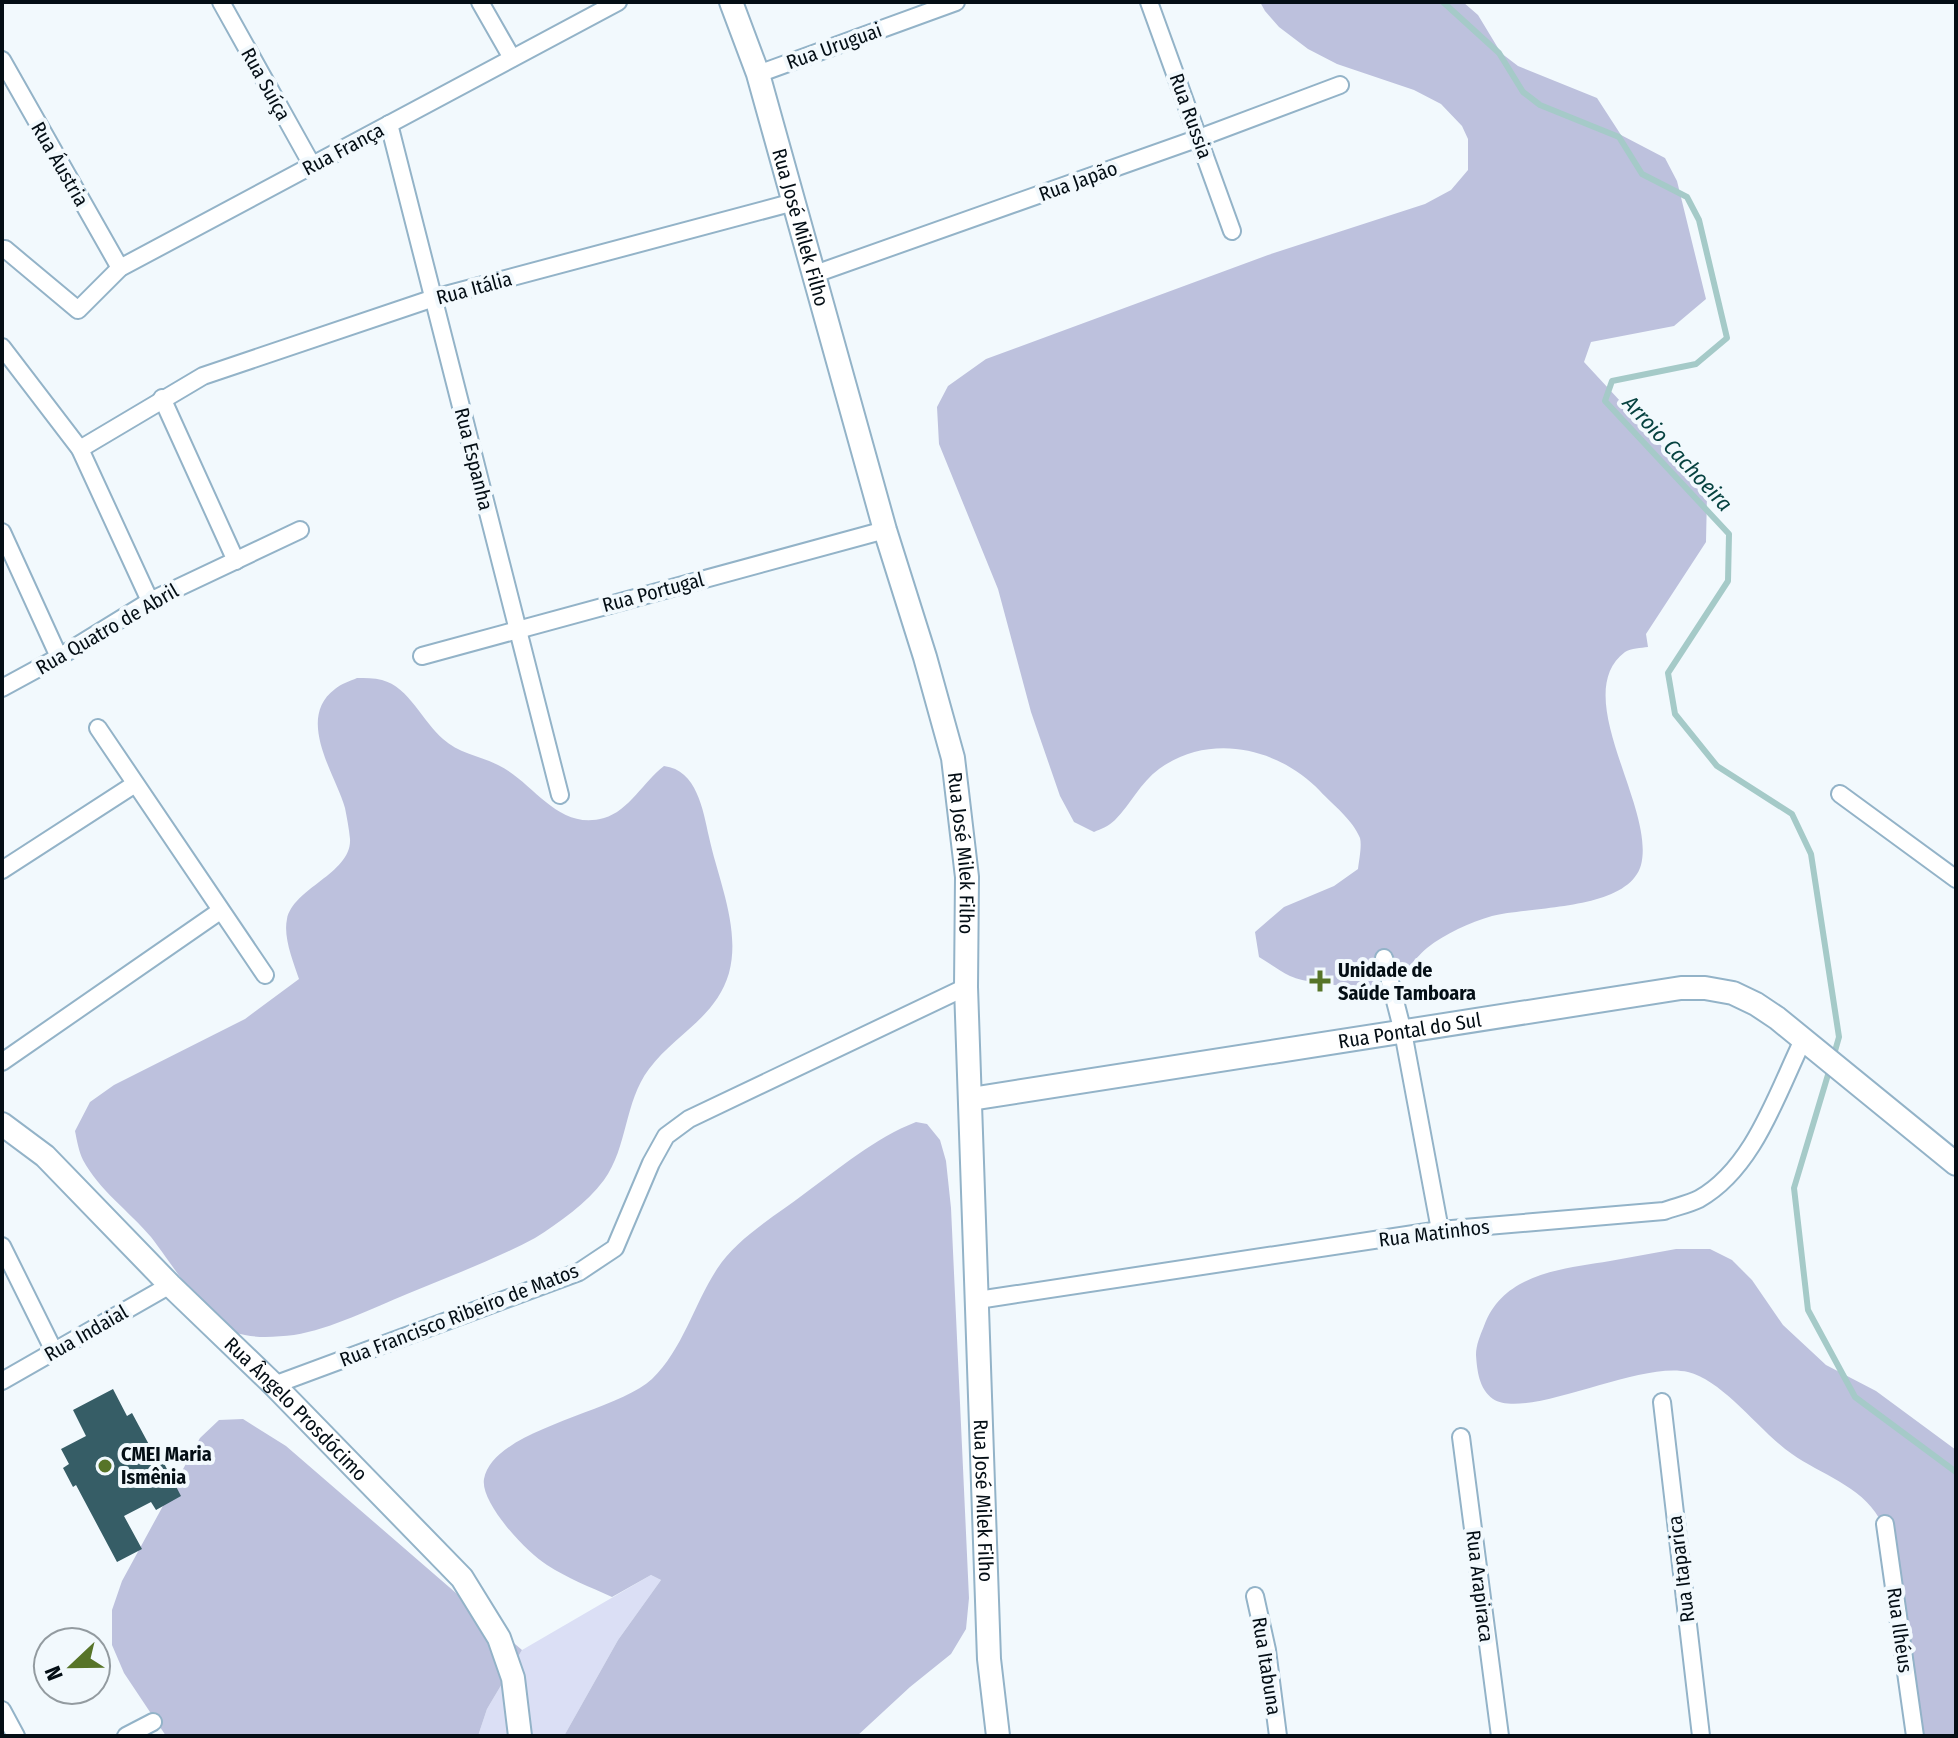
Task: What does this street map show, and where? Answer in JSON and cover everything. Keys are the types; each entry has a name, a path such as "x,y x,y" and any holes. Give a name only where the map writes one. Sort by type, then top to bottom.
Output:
{"street":[{"name":"Rua Suíça","path":"221,2 312,165"},
{"path":"480,2 512,58"},
{"name":"Rua França","path":"5,249 78,310 120,268 618,2"},
{"name":"Rua José Milek Filho","path":"731,2 758,74 885,530 953,758 967,877 966,987 989,1659 998,1736"},
{"name":"Rua Uruguai","path":"758,74 956,2"},
{"name":"Rua Russia","path":"1149,2 1232,231"},
{"name":"Rua Áustria","path":"2,60 120,268"},
{"name":"Rua Japão","path":"815,274 1340,85"},
{"name":"Rua Espanha","path":"389,124 560,795"},
{"name":"Rua Itália","path":"80,449 203,376 434,298 794,202"},
{"path":"2,347 80,449 150,601"},
{"path":"162,398 236,561"},
{"name":"Rua Quatro de Abril","path":"2,688 150,601 300,530"},
{"name":"Rua Portugal","path":"422,656 885,530"},
{"path":"2,532 59,657"},
{"path":"98,728 265,975"},
{"path":"2,870 135,784"},
{"path":"1840,794 1956,879"},
{"path":"2,1062 220,911"},
{"path":"1384,958 1403,1032 1440,1230"},
{"name":"Rua Francisco Ribeiro de Matos","path":"274,1385 579,1272 615,1248 651,1163 666,1136 689,1119 966,987"},
{"name":"Rua Pontal do Sul","path":"971,1099 1681,988 1705,988 1733,993 1756,1004 1956,1164"},
{"name":"Rua Matinhos","path":"978,1300 1440,1230 1664,1211 1698,1199 1727,1178 1755,1139 1803,1040"},
{"name":"Rua Ângelo Prosdócimo","path":"2,1124 45,1156 462,1578 499,1638 513,1678 520,1736"},
{"path":"2,1246 54,1351"},
{"name":"Rua Indaial","path":"2,1381 170,1285"},
{"name":"Rua Itaparica","path":"1662,1402 1701,1736"},
{"name":"Rua Arapiraca","path":"1461,1437 1500,1736"},
{"name":"Rua Ilhéus","path":"1885,1524 1915,1736"},
{"name":"Rua Itabuna","path":"1255,1596 1267,1650 1278,1736"},
{"path":"2,1710 16,1736"},
{"path":"126,1736 153,1722"}],"shaded area":[{"path":"1260,2 1463,2 1478,15 1501,53 1518,66 1597,98 1621,135 1665,158 1677,181 1706,299 1674,326 1591,342 1584,362 1707,495 1706,542 1646,634 1648,647 1625,652 1610,671 1606,695 1609,723 1637,813 1642,841 1641,865 1632,880 1618,891 1598,899 1492,916 1466,925 1427,948 1394,979 1372,986 1335,985 1298,979 1259,957 1255,932 1284,907 1334,886 1358,869 1360,857 1360,838 1353,825 1320,791 1285,764 1243,750 1222,748 1200,751 1159,769 1108,826 1094,832 1074,822 1060,796 1031,712 998,589 939,444 937,407 948,386 986,359 1268,255 1425,204 1451,190 1468,170 1468,139 1462,126 1441,104 1414,90 1337,64 1308,49 1279,27"},
{"path":"357,678 379,679 392,684 408,697 449,744 498,765 547,803 573,818 587,820 613,814 664,766 684,775 697,793 704,815 727,904 732,956 729,973 715,1002 649,1069 635,1096 612,1167 589,1197 572,1212 535,1238 504,1254 337,1323 294,1335 249,1336 224,1326 201,1304 151,1237 90,1171 80,1154 75,1131 90,1102 114,1085 245,1019 299,979 287,941 287,919 300,898 342,861 350,839 345,808 322,747 318,716 324,701 335,689"},
{"path":"916,1122 927,1124 940,1140 946,1161 951,1208 969,1598 966,1629 951,1654 857,1736 564,1736 618,1640 661,1580 651,1575 612,1597 547,1565 517,1539 489,1501 484,1479 492,1462 531,1434 611,1402 652,1379 672,1354 717,1269 735,1247 858,1154"},
{"path":"1676,1249 1710,1249 1732,1260 1752,1280 1783,1325 1826,1365 1876,1391 1956,1450 1956,1736 1911,1736 1890,1546 1879,1518 1862,1497 1780,1445 1715,1385 1688,1372 1667,1371 1642,1374 1557,1397 1509,1404 1493,1399 1482,1385 1476,1355 1484,1326 1493,1308 1520,1284 1554,1271"},
{"path":"243,1419 286,1446 522,1650 487,1709 478,1736 166,1736 124,1673 112,1645 112,1610 122,1581 200,1438 219,1420"},
{"path":"651,1575 661,1580 618,1640 564,1736 478,1736 487,1709 522,1650"}],"building":[{"path":"113,1389 127,1416 132,1413 153,1452 157,1450 181,1496 156,1510 151,1502 124,1516 142,1549 117,1562 76,1485 73,1487 63,1468 69,1464 61,1449 86,1436 73,1410"}],"waterway":[{"name":"Arroio Cachoeira","path":"1443,2 1499,53 1523,92 1540,105 1619,137 1642,174 1687,197 1699,220 1727,338 1696,364 1612,381 1605,401 1729,534 1728,581 1668,673 1675,714 1717,766 1792,814 1811,854 1839,1037 1833,1058"},
{"name":"Arroio Cachoeira","path":"1830,1068 1794,1188 1808,1310 1855,1397 1956,1472"}],"place":[{"name":"Unidade de Saúde Tamboara","path":"1320,981"},
{"name":"CMEI Maria Ismênia","path":"105,1466"}]}
